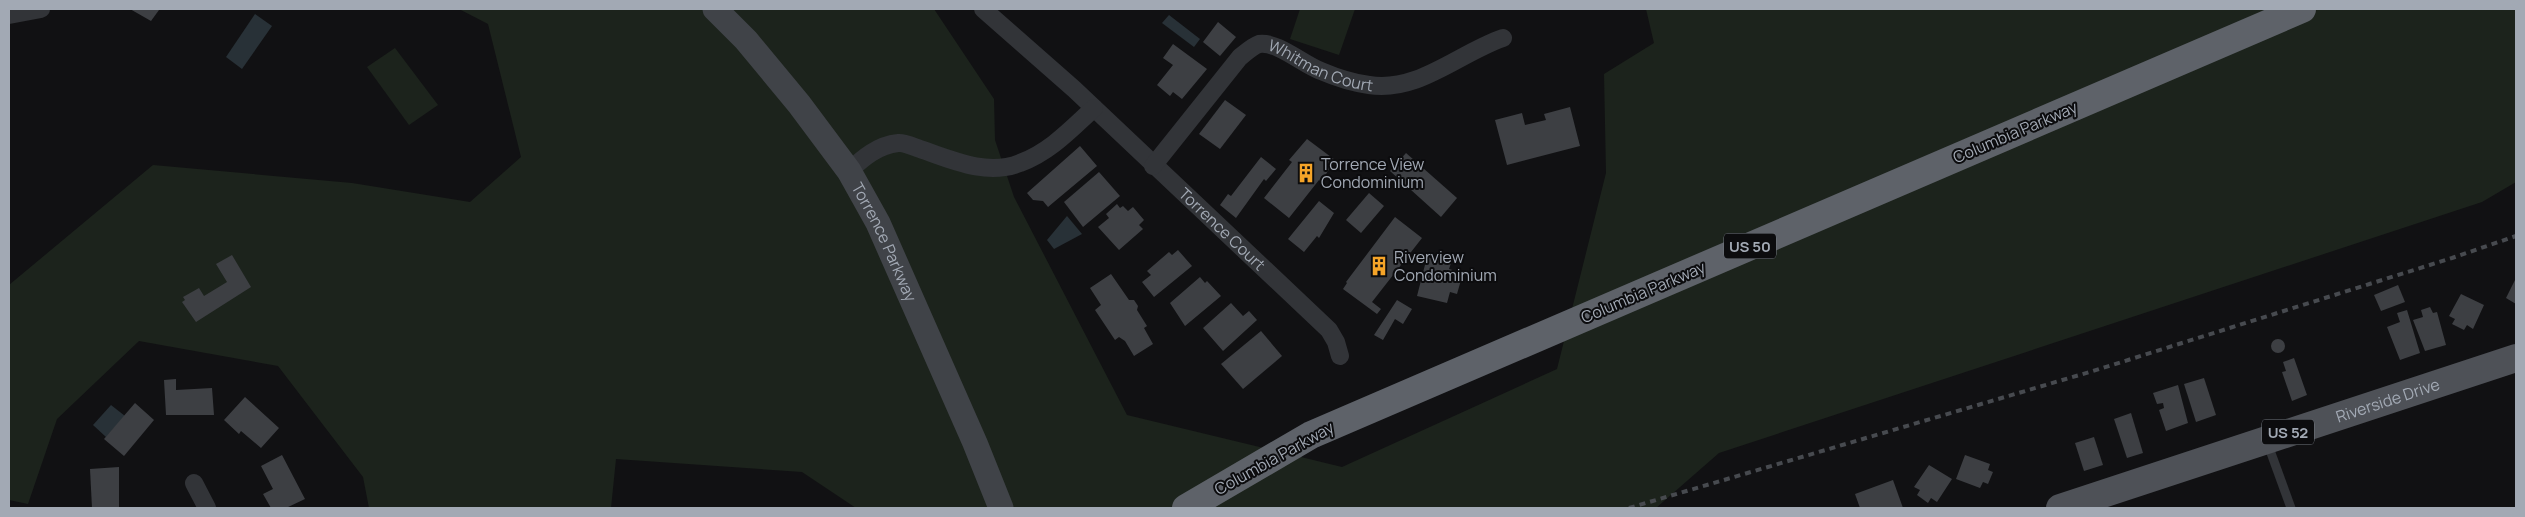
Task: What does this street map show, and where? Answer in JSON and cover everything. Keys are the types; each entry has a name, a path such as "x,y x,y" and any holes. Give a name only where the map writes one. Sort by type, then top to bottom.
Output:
{"highway":[{"name":"Columbia Parkway","path":"1186,508 1311,435 2302,9"}],"main road":[{"name":"Riverside Drive","path":"2060,508 2266,439 2515,360"}],"street":[{"path":"9,14 41,9"},
{"name":"Torrence Parkway","path":"715,9 758,54 849,171 878,222 975,442 1001,508"},
{"name":"Torrence Court","path":"983,9 1094,108 1153,166 1329,330 1336,342 1340,356"},
{"name":"Whitman Court","path":"1153,166 1240,57 1258,44 1278,48 1321,71 1369,85 1388,86 1409,84 1485,45 1503,38"},
{"path":"849,171 867,155 883,146 900,142 981,168 1019,164 1039,154 1067,134 1094,108"},
{"path":"194,483 207,508"}],"lane":[{"path":"2266,439 2291,508"}],"shaded area":[{"path":"459,9 934,9 994,99 995,140 1014,197 1127,415 1342,467 1557,369 1606,173 1604,74 1654,43 1646,9 2516,9 2516,182 2482,202 1719,453 1656,508 856,508 802,472 616,459 611,508 369,508 363,477 278,366 139,341 57,419 28,504 9,500 9,285 153,165 352,183 470,202 521,157 488,24"},
{"path":"1300,9 1355,9 1339,55 1290,39"},
{"path":"255,14 272,26 242,69 226,57"},
{"path":"1169,15 1200,39 1194,47 1162,23"},
{"path":"395,48 438,105 409,125 367,67"},
{"path":"1067,216 1082,234 1054,249 1047,240"},
{"path":"111,405 125,416 106,437 93,425"}],"building":[{"path":"130,9 157,9 159,10 151,21"},
{"path":"1218,22 1236,37 1220,56 1203,42"},
{"path":"1173,44 1207,69 1182,99 1173,92 1170,96 1157,85 1173,65 1163,58"},
{"path":"1225,100 1246,115 1220,149 1199,134"},
{"path":"1570,107 1580,146 1507,165 1495,120 1522,113 1525,125 1546,120 1544,114"},
{"name":"Torrence View Condominium","path":"1307,139 1335,160 1321,182 1319,180 1289,218 1264,198 1292,162 1289,160"},
{"path":"1080,146 1097,166 1048,207 1043,201 1033,200 1027,193"},
{"path":"1406,153 1457,198 1441,217 1390,171"},
{"path":"1261,157 1276,169 1266,181 1264,179 1236,218 1220,205 1228,194 1231,196"},
{"path":"1099,172 1120,196 1083,227 1064,202"},
{"path":"1369,193 1384,206 1361,233 1346,220"},
{"path":"1319,201 1334,213 1319,238 1317,236 1304,252 1288,239"},
{"path":"1117,204 1120,208 1123,206 1128,211 1133,207 1144,220 1139,225 1143,229 1119,250 1098,227 1109,218 1106,214"},
{"name":"Riverview Condominium","path":"1395,217 1422,238 1372,302 1381,309 1377,314 1343,289 1346,282"},
{"path":"1178,250 1192,266 1154,297 1142,282 1151,275 1147,271 1169,252 1172,255"},
{"path":"232,255 251,287 196,322 182,302 185,300 183,297 199,288 204,296 227,282 216,264"},
{"path":"1427,257 1451,263 1449,269 1463,273 1457,294 1450,292 1447,303 1417,296"},
{"path":"1111,274 1129,300 1134,300 1138,306 1137,310 1147,326 1144,328 1153,344 1134,356 1125,341 1119,337 1115,340 1095,310 1101,305 1090,288"},
{"path":"1200,277 1205,283 1207,281 1221,296 1185,326 1170,303"},
{"path":"2516,278 2516,304 2506,298"},
{"path":"2398,285 2405,302 2381,311 2374,295"},
{"path":"2461,294 2484,305 2473,329 2467,325 2464,330 2452,324 2455,319 2449,316"},
{"path":"1397,300 1412,309 1403,324 1395,319 1383,340 1374,335"},
{"path":"1231,303 1243,316 1249,311 1257,320 1223,351 1203,328"},
{"path":"2430,307 2433,313 2437,312 2446,345 2425,351 2413,320 2423,317 2421,310"},
{"path":"2407,310 2420,353 2400,360 2387,327 2400,322 2397,313"},
{"path":"1261,331 1282,356 1243,389 1221,364"},
{"path":"2278,339 2283,341 2285,346 2283,351 2278,353 2273,351 2271,346 2273,341"},
{"path":"2294,358 2307,395 2292,401 2282,372 2286,371 2283,362"},
{"path":"2204,378 2216,415 2196,422 2184,384"},
{"path":"176,379 176,390 212,388 214,415 166,415 164,380"},
{"path":"2178,385 2188,423 2166,431 2159,410 2164,408 2163,403 2157,404 2153,393"},
{"path":"245,397 279,428 261,448 241,431 239,434 224,420"},
{"path":"135,403 154,420 124,456 104,439"},
{"path":"2131,413 2143,453 2127,458 2114,419"},
{"path":"2094,437 2103,465 2084,471 2075,443"},
{"path":"282,455 305,499 286,508 271,508 263,494 273,489 261,466"},
{"path":"1965,455 1990,464 1988,470 1993,472 1988,484 1983,482 1980,488 1956,479"},
{"path":"1929,465 1952,479 1937,502 1931,498 1928,503 1917,495 1920,490 1914,487"},
{"path":"119,467 119,508 92,508 90,469"},
{"path":"1893,480 1903,508 1860,508 1855,494"}],"railway":[{"path":"1629,508 2093,371 2516,236"}],"place":[{"name":"Torrence View Condominium","path":"1306,173"},
{"name":"Riverview Condominium","path":"1379,266"}]}
